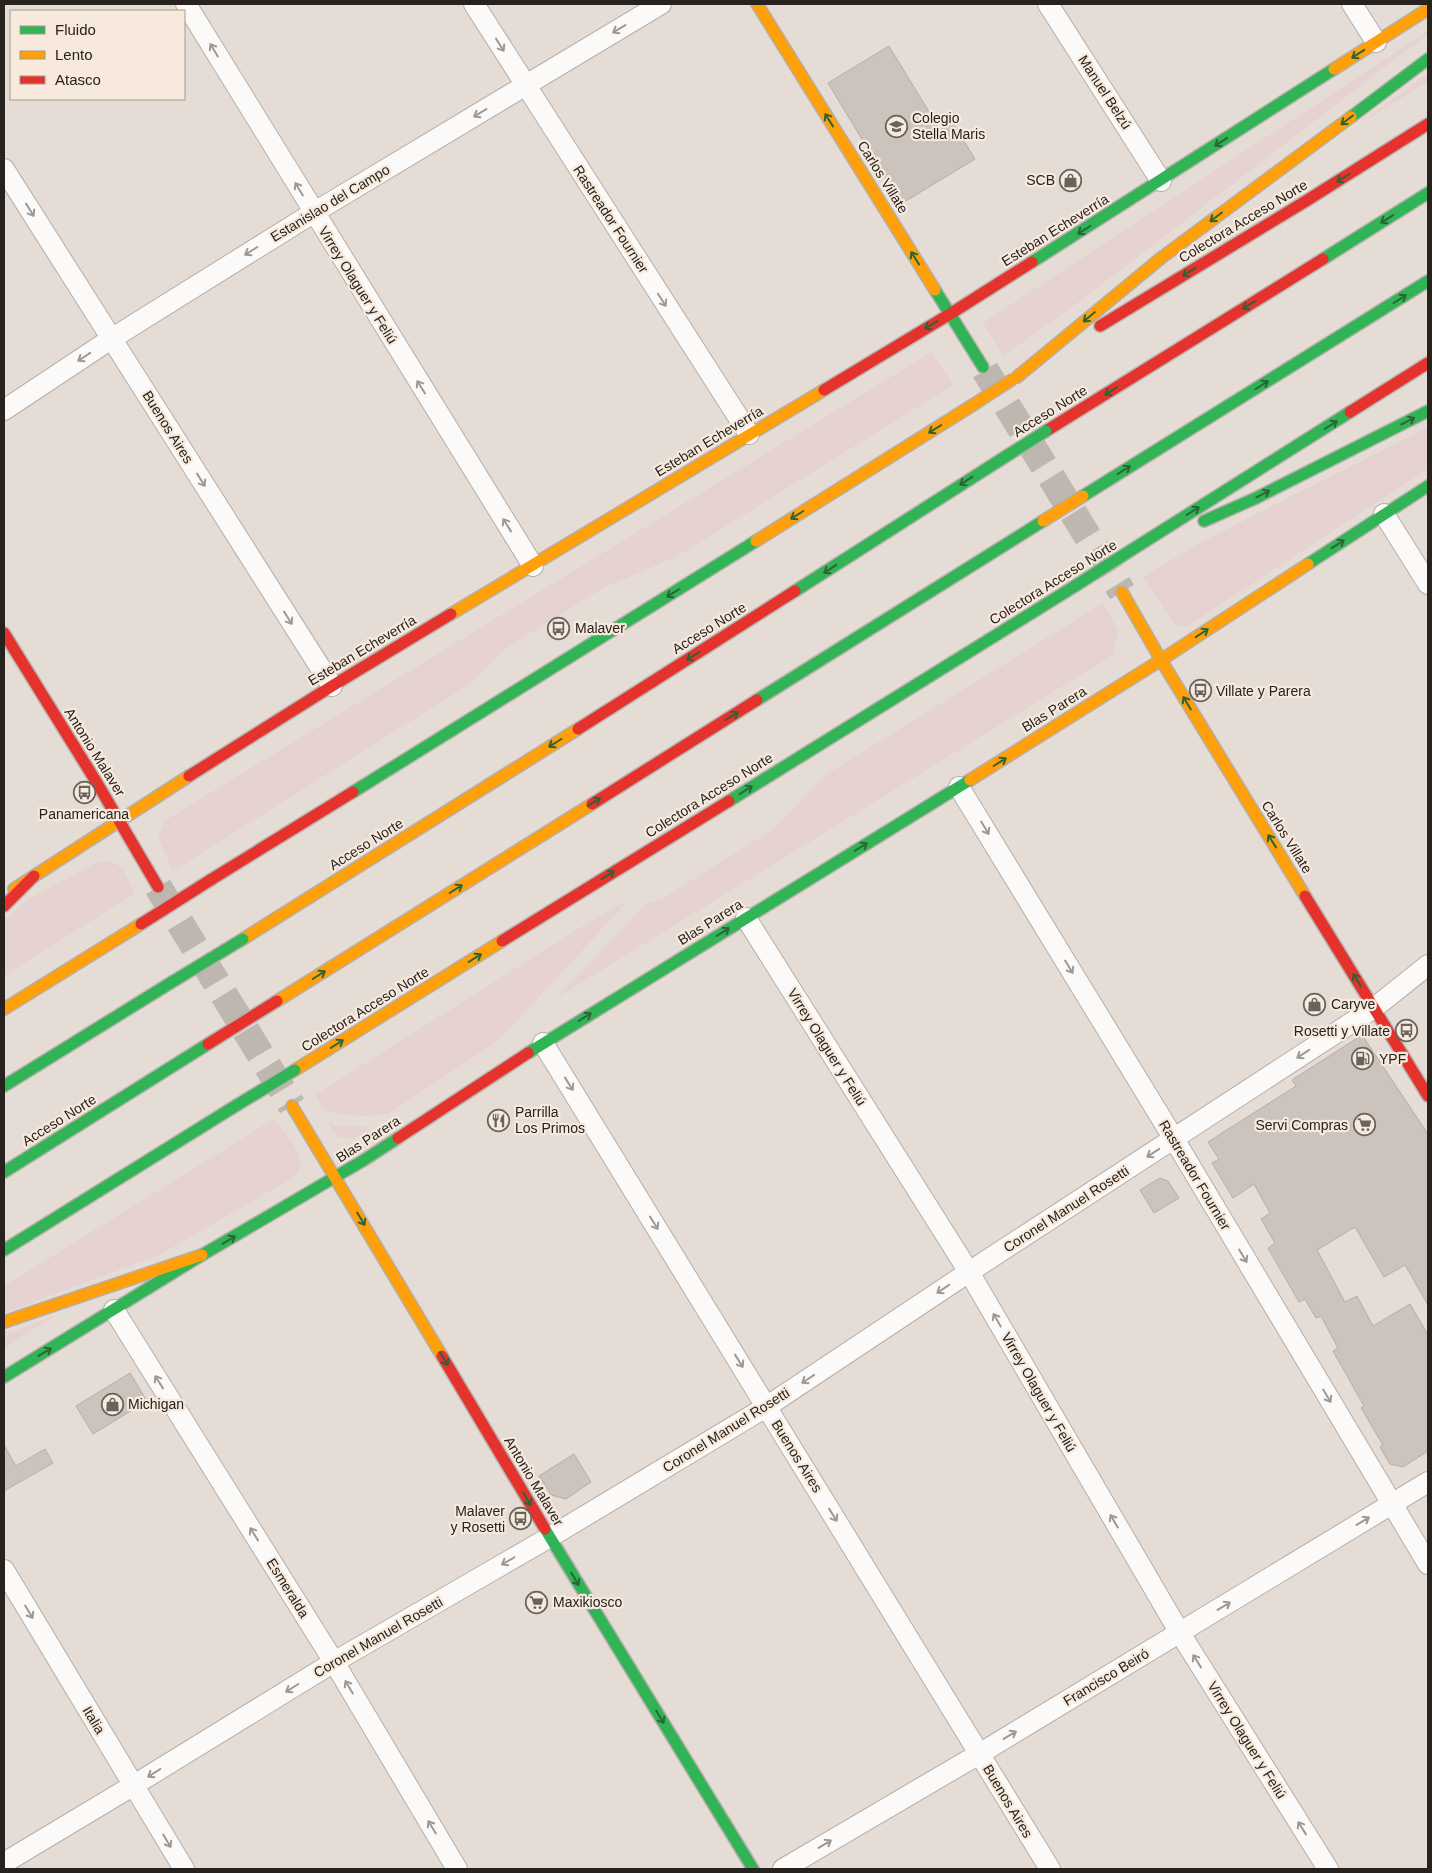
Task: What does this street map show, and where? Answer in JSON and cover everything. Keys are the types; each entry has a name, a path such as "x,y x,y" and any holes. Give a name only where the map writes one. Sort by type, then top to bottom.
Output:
{"main road":[{"name":"Carlos Villate","path":"757,4 983,367"},
{"name":"Esteban Echeverría","path":"4,896 119,820 332,686 950,314 1428,9"},
{"path":"1015,378 1161,258 1428,60"},
{"name":"Colectora Acceso Norte","path":"4,1009 698,578 976,402 1306,201 1428,124"},
{"name":"Acceso Norte","path":"4,1086 722,638 1046,431 1428,193"},
{"name":"Acceso Norte","path":"4,1172 1428,281"},
{"name":"Colectora Acceso Norte","path":"4,1250 1075,586 1428,363"},
{"path":"1122,556 1256,498 1428,411"},
{"name":"Blas Parera","path":"4,1377 202,1255 336,1177 543,1043 959,787 1161,660 1428,486"},
{"name":"Carlos Villate","path":"1122,592 1161,660 1428,1096"},
{"name":"Antonio Malaver","path":"4,633 158,887"},
{"path":"4,906 34,876"},
{"name":"Antonio Malaver","path":"292,1106 550,1537 753,1869"},
{"path":"4,1322 202,1255"}],"street":[{"name":"Virrey Olaguer y Feliú","path":"186,4 313,213 533,566"},
{"name":"Rastreador Fournier","path":"474,4 749,434"},
{"name":"Estanislao del Campo","path":"4,410 111,339 313,213 661,4"},
{"name":"Manuel Belzú","path":"1048,4 1161,181"},
{"path":"1352,4 1376,42"},
{"name":"Buenos Aires","path":"4,169 332,686"},
{"path":"1384,514 1428,584"},
{"name":"Rastreador Fournier","path":"959,787 1174,1139 1428,1564"},
{"name":"Virrey Olaguer y Feliú","path":"746,918 969,1272 1180,1632 1328,1869"},
{"name":"Coronel Manuel Rosetti","path":"4,1863 334,1662 550,1537 766,1406 1374,1008 1428,965"},
{"name":"Buenos Aires","path":"543,1043 1050,1869"},
{"name":"Esmeralda","path":"114,1310 334,1662 457,1869"},
{"name":"Francisco Beiró","path":"783,1869 979,1754 1428,1482"},
{"name":"Italia","path":"4,1570 184,1869"}],"shaded area":[{"path":"1428,31 1428,34 1076,304 1003,356 983,323"},
{"path":"1428,73 1428,81 1360,124"},
{"path":"932,352 953,385 676,557 603,588 509,646 471,683 173,871 158,838 166,820"},
{"path":"1428,427 1428,469 1187,626 1176,626 1143,577 1198,544"},
{"path":"1103,603 1118,630 1113,655 556,998 647,903 662,899 775,828 824,776"},
{"path":"111,861 123,869 135,893 4,976 4,920 29,899 98,862"},
{"path":"628,901 499,1040 388,1114 362,1116 338,1114 323,1109 315,1095 594,919"},
{"path":"274,1119 291,1141 300,1159 301,1166 294,1177 161,1254 4,1313 4,1286"},
{"path":"328,1123 337,1126 371,1127 353,1139 337,1137"},
{"path":"56,1315 4,1348 4,1335"}],"building":[{"name":"Colegio Stella Maris","path":"889,46 940,130 952,122 975,159 901,204 828,83"},
{"path":"1362,1035 1428,1134 1428,1305 1405,1265 1384,1277 1355,1227 1317,1250 1345,1302 1357,1296 1373,1326 1410,1304 1428,1335 1428,1451 1403,1467 1390,1464 1380,1447 1383,1445 1361,1408 1364,1406 1333,1351 1338,1348 1321,1316 1316,1318 1305,1299 1299,1302 1268,1248 1275,1243 1261,1219 1270,1213 1254,1184 1233,1198 1212,1163 1219,1159 1208,1142 1296,1086 1292,1080"},
{"path":"1160,1178 1168,1181 1179,1198 1154,1213 1140,1190"},
{"name":"Michigan","path":"130,1373 147,1401 93,1434 76,1406"},
{"path":"4,1445 16,1466 45,1449 53,1463 4,1491"},
{"path":"574,1454 591,1482 566,1499 551,1495 539,1476"}],"tunnel":[{"path":"985,370 1122,592"},
{"path":"158,887 292,1106"}],"traffic: fast":[{"path":"1351,117 1428,59"},
{"path":"1032,262 1334,69"},
{"path":"1323,259 1428,193"},
{"path":"1083,496 1428,281"},
{"path":"935,290 983,367"},
{"path":"1204,521 1256,498 1428,411"},
{"path":"1122,556 1350,412"},
{"path":"1008,455 1046,431"},
{"path":"795,591 1008,455"},
{"path":"1308,564 1428,486"},
{"path":"757,700 1043,521"},
{"path":"353,792 756,541"},
{"path":"1075,586 1122,556"},
{"path":"729,801 1075,586"},
{"path":"528,1053 970,780"},
{"path":"172,982 243,939"},
{"path":"4,1086 172,982"},
{"path":"4,1172 208,1044"},
{"path":"237,1105 295,1070"},
{"path":"4,1250 237,1105"},
{"path":"4,1377 202,1255 398,1138"},
{"path":"545,1529 753,1869"}],"traffic: slow":[{"path":"757,4 935,290"},
{"path":"1334,69 1428,9"},
{"path":"1017,377 1161,258 1351,117"},
{"path":"976,403 1013,379"},
{"path":"451,614 824,390"},
{"path":"756,541 976,403"},
{"path":"1043,521 1083,496"},
{"path":"970,780 1161,660 1308,564"},
{"path":"1122,592 1161,660 1305,896"},
{"path":"243,939 578,729"},
{"path":"14,889 189,776"},
{"path":"277,1001 592,804"},
{"path":"4,1009 141,924"},
{"path":"295,1070 502,941"},
{"path":"292,1106 442,1356"},
{"path":"4,1322 202,1255"}],"traffic: jam":[{"path":"1100,326 1306,201 1428,124"},
{"path":"1046,431 1323,259"},
{"path":"824,390 1032,262"},
{"path":"1350,412 1428,363"},
{"path":"578,729 795,591"},
{"path":"189,776 451,614"},
{"path":"4,633 97,783 158,887"},
{"path":"592,804 757,700"},
{"path":"212,879 353,792"},
{"path":"502,941 729,801"},
{"path":"4,906 34,876"},
{"path":"141,924 212,879"},
{"path":"1305,896 1428,1096"},
{"path":"208,1044 277,1001"},
{"path":"398,1138 528,1053"},
{"path":"442,1356 545,1529"}],"place":[{"name":"Colegio Stella Maris","path":"896,126"},
{"name":"SCB","path":"1071,180"},
{"name":"Malaver","path":"559,628"},
{"name":"Villate y Parera","path":"1200,691"},
{"name":"Panamericana","path":"84,792"},
{"name":"Caryve","path":"1315,1004"},
{"name":"Rosetti y Villate","path":"1406,1031"},
{"name":"YPF","path":"1363,1059"},
{"name":"Parrilla Los Primos","path":"499,1120"},
{"name":"Servi Compras","path":"1364,1125"},
{"name":"Michigan","path":"112,1404"},
{"name":"Malaver y Rosetti","path":"521,1519"},
{"name":"Maxikiosco","path":"537,1602"}]}
